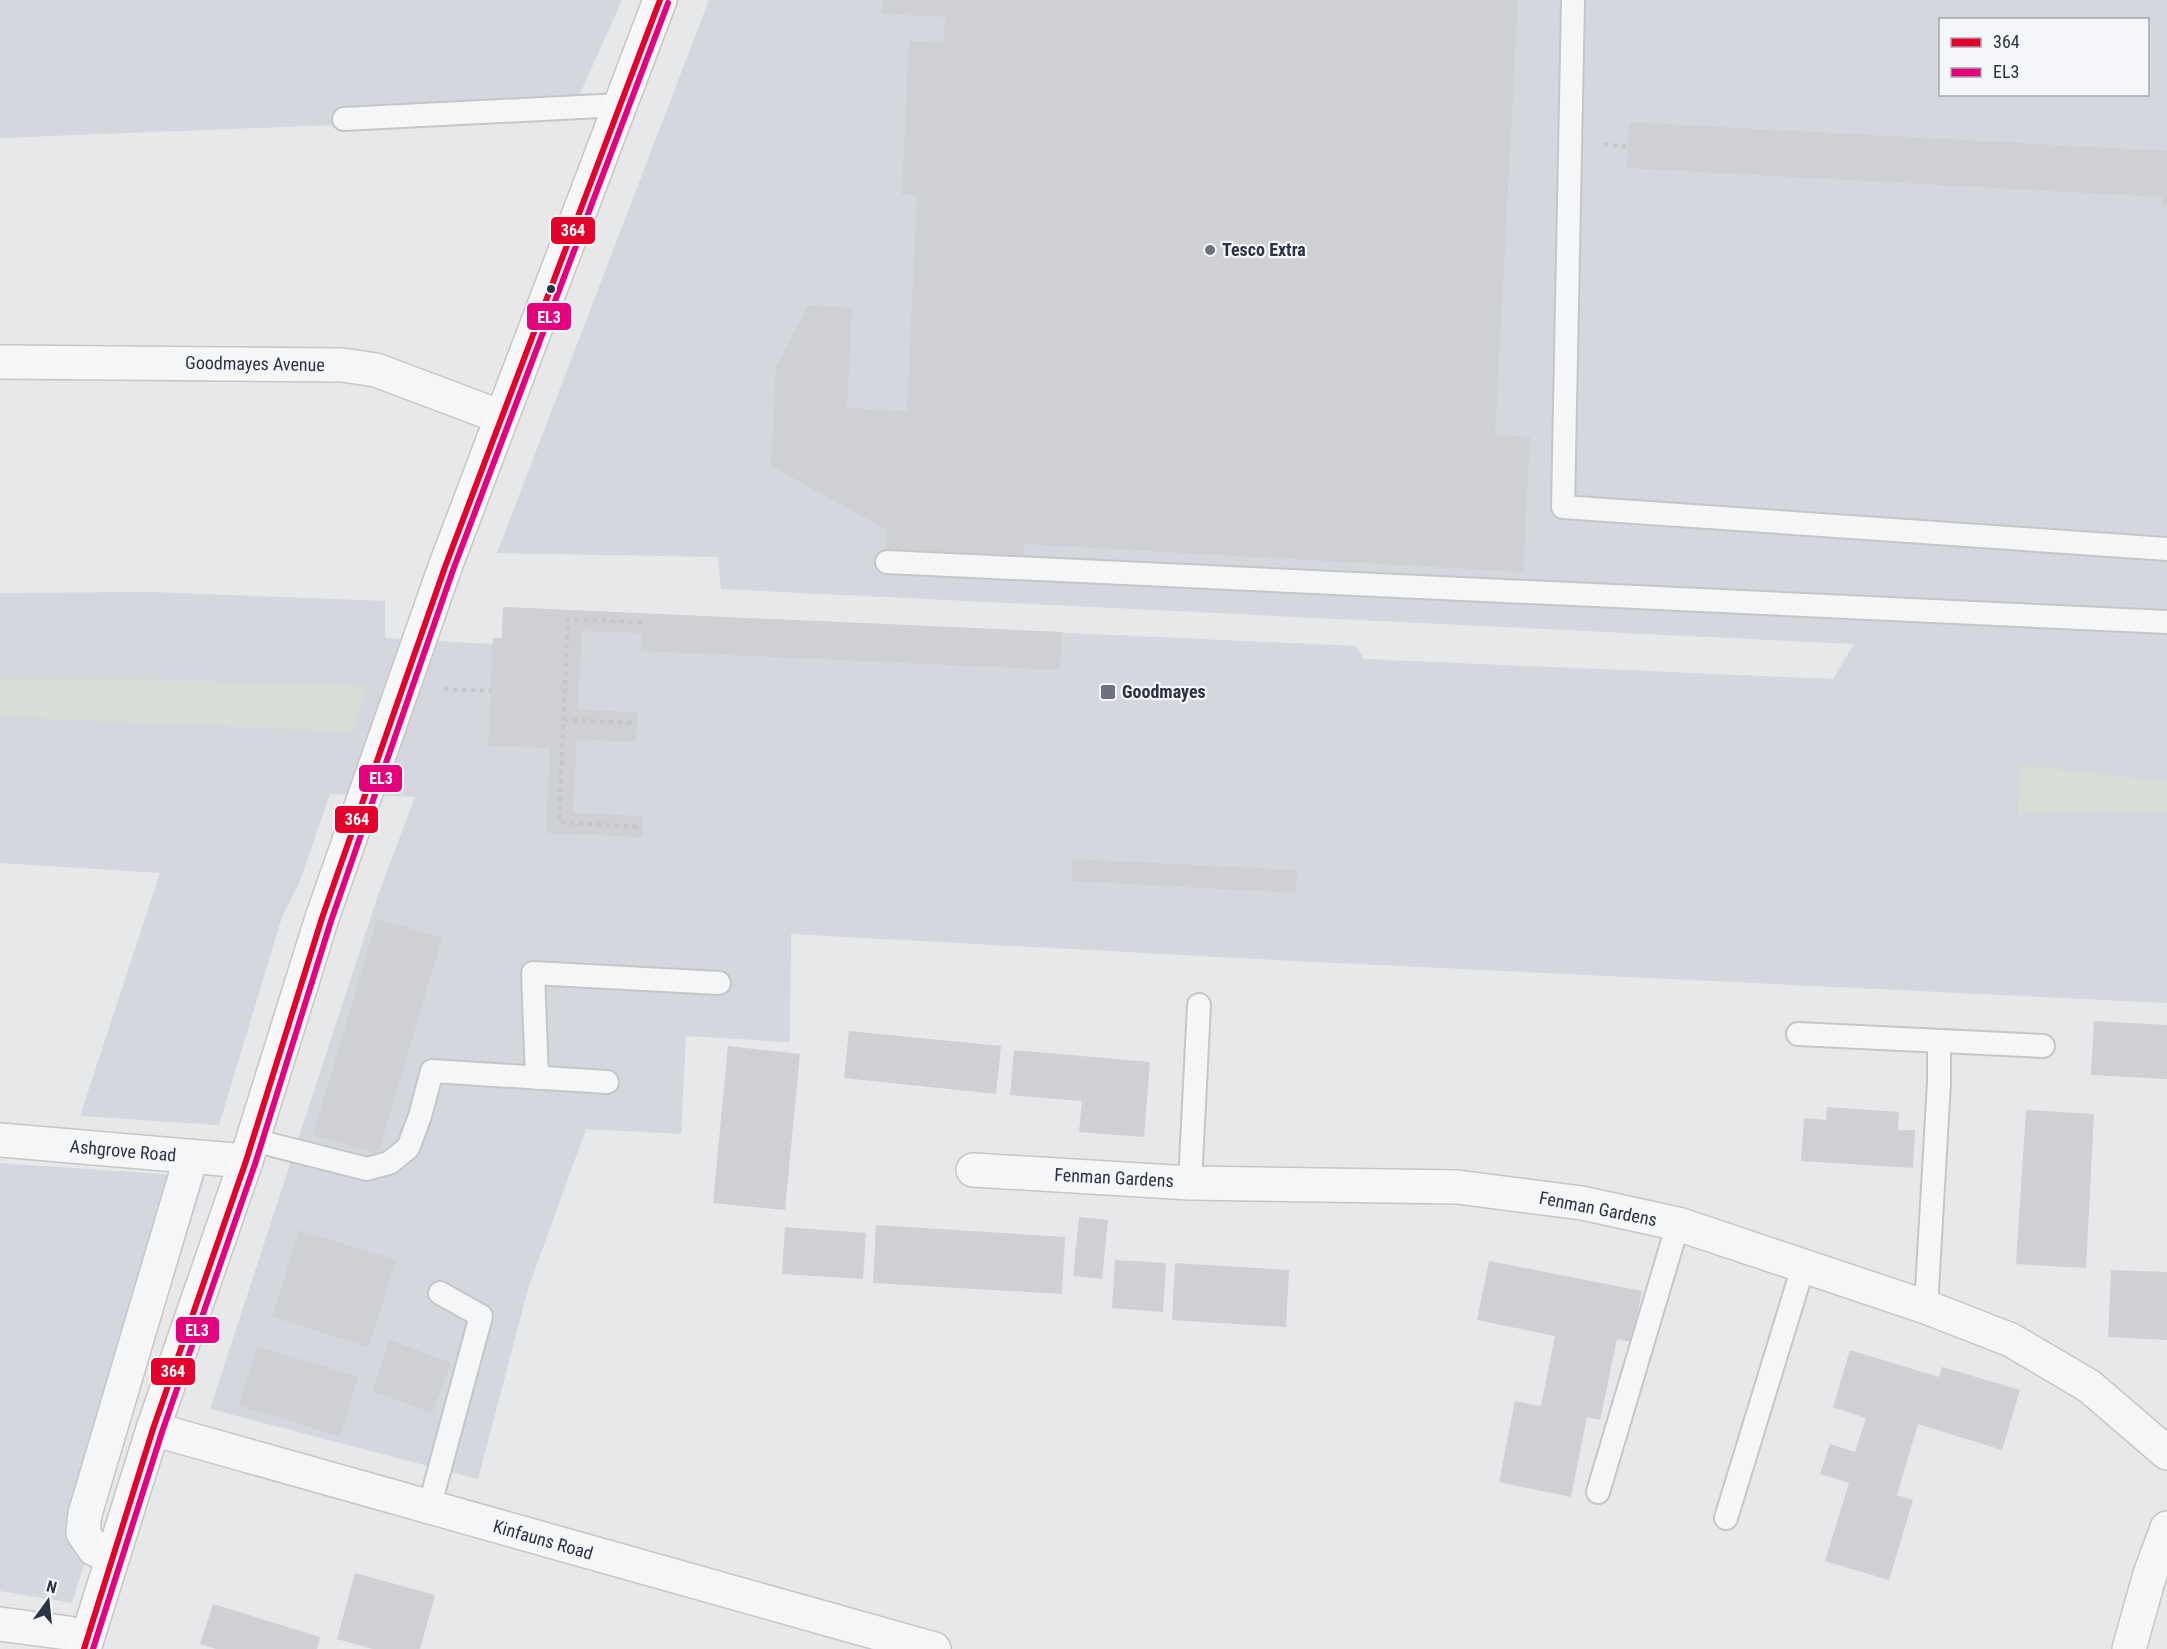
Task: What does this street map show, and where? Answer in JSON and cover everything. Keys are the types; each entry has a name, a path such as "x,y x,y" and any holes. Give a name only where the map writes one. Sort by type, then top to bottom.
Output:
{"main road":[{"path":"86,1644 153,1429 249,1150 322,918 423,629 501,417 660,0"}],"street":[{"name":"Goodmayes Avenue","path":"0,362 342,365 376,370 501,417"},
{"name":"Ashgrove Road","path":"0,1140 191,1157 249,1150"},
{"path":"113,1556 94,1548 83,1533 86,1514 191,1157"},
{"name":"Fenman Gardens","path":"973,1170 1190,1183 1457,1186 1582,1203 1678,1224 1926,1307 2011,1340 2089,1386 2167,1453"},
{"name":"Kinfauns Road","path":"153,1429 934,1649"},
{"path":"2129,1649 2150,1574 2167,1528"},
{"path":"0,1624 68,1633 86,1644"}],"lane":[{"path":"1573,0 1563,507 2167,549"},
{"path":"344,119 620,105"},
{"path":"887,562 2167,622"},
{"path":"537,1078 533,973 719,983"},
{"path":"1190,1183 1199,1005"},
{"path":"1798,1034 2043,1046"},
{"path":"1926,1307 1939,1083 1939,1041"},
{"path":"249,1150 367,1169 389,1163 408,1148 420,1116 432,1071 607,1082"},
{"path":"1598,1492 1678,1224"},
{"path":"1726,1518 1803,1267"},
{"path":"429,1508 481,1316 440,1293"}],"path":[{"path":"1598,144 1628,147"},
{"path":"642,622 568,619 560,822 642,827"},
{"path":"564,720 637,723"}],"shaded area":[{"path":"0,0 622,0 570,116 0,138"},
{"path":"709,0 2167,0 2167,1003 791,934 790,1042 686,1036 681,1134 586,1129 528,1289 478,1479 210,1409 378,895 415,797 330,794 300,881 282,917 219,1125 80,1116 160,873 0,863 0,593 152,592 385,601 385,638 493,644 493,638 502,638 503,607 1356,646 1364,659 1833,679 1854,644 721,589 718,557 497,553"},
{"path":"0,679 148,679 368,686 352,732 0,717"},
{"path":"2021,765 2167,781 2167,814 2109,811 2018,815"},
{"path":"0,1163 205,1177 72,1603 0,1591"}],"building":[{"name":"Tesco Extra","path":"883,0 1518,0 1495,435 1530,437 1523,572 1024,544 1023,563 886,555 887,530 771,466 776,368 808,305 852,308 847,408 907,411 917,195 902,195 909,41 944,42 945,17 882,14"},
{"path":"1629,122 2167,151 2167,205 2162,205 2162,197 1627,168"},
{"path":"503,607 1062,632 1060,670 641,651 641,633 582,631 578,710 637,712 636,742 577,739 573,813 643,816 642,837 546,833 550,748 488,746 493,638 502,638"},
{"path":"1073,859 1297,870 1296,893 1072,881"},
{"path":"377,919 442,938 378,1154 313,1135"},
{"path":"2094,1021 2167,1025 2167,1079 2091,1075"},
{"path":"849,1031 1001,1046 996,1094 844,1078"},
{"path":"728,1046 800,1054 785,1210 713,1203"},
{"path":"1014,1050 1150,1062 1144,1137 1079,1132 1082,1101 1010,1095"},
{"path":"1827,1107 1899,1112 1898,1130 1915,1130 1913,1168 1801,1161 1804,1118 1826,1120"},
{"path":"2026,1110 2094,1114 2086,1268 2016,1264"},
{"path":"1079,1217 1108,1220 1102,1279 1073,1276"},
{"path":"876,1225 1065,1237 1062,1294 873,1283"},
{"path":"785,1227 866,1233 863,1279 782,1274"},
{"path":"299,1230 396,1260 369,1347 272,1317"},
{"path":"1115,1260 1166,1263 1163,1312 1112,1308"},
{"path":"1489,1261 1642,1291 1632,1342 1617,1339 1600,1420 1587,1417 1571,1497 1499,1482 1515,1401 1541,1406 1555,1336 1477,1320"},
{"path":"1175,1263 1289,1270 1286,1327 1172,1320"},
{"path":"2111,1270 2167,1272 2167,1340 2108,1337"},
{"path":"390,1340 451,1363 432,1413 372,1391"},
{"path":"257,1346 358,1377 340,1437 239,1405"},
{"path":"1850,1350 1939,1377 1942,1367 2020,1390 2002,1450 1918,1424 1897,1495 1913,1500 1889,1580 1825,1561 1849,1483 1820,1474 1830,1444 1855,1452 1866,1418 1833,1407"},
{"path":"355,1573 435,1595 420,1649 373,1649 337,1639"},
{"path":"213,1604 320,1637 317,1649 216,1649 200,1644"}],"transit line":[{"name":"364","path":"84,1649 153,1429 246,1161 322,918 445,567 660,0"},
{"name":"EL3","path":"93,1649 162,1432 255,1164 331,921 453,570 668,3"}],"place":[{"name":"Tesco Extra","path":"1210,250"},
{"name":"Goodmayes","path":"1108,692"}]}
